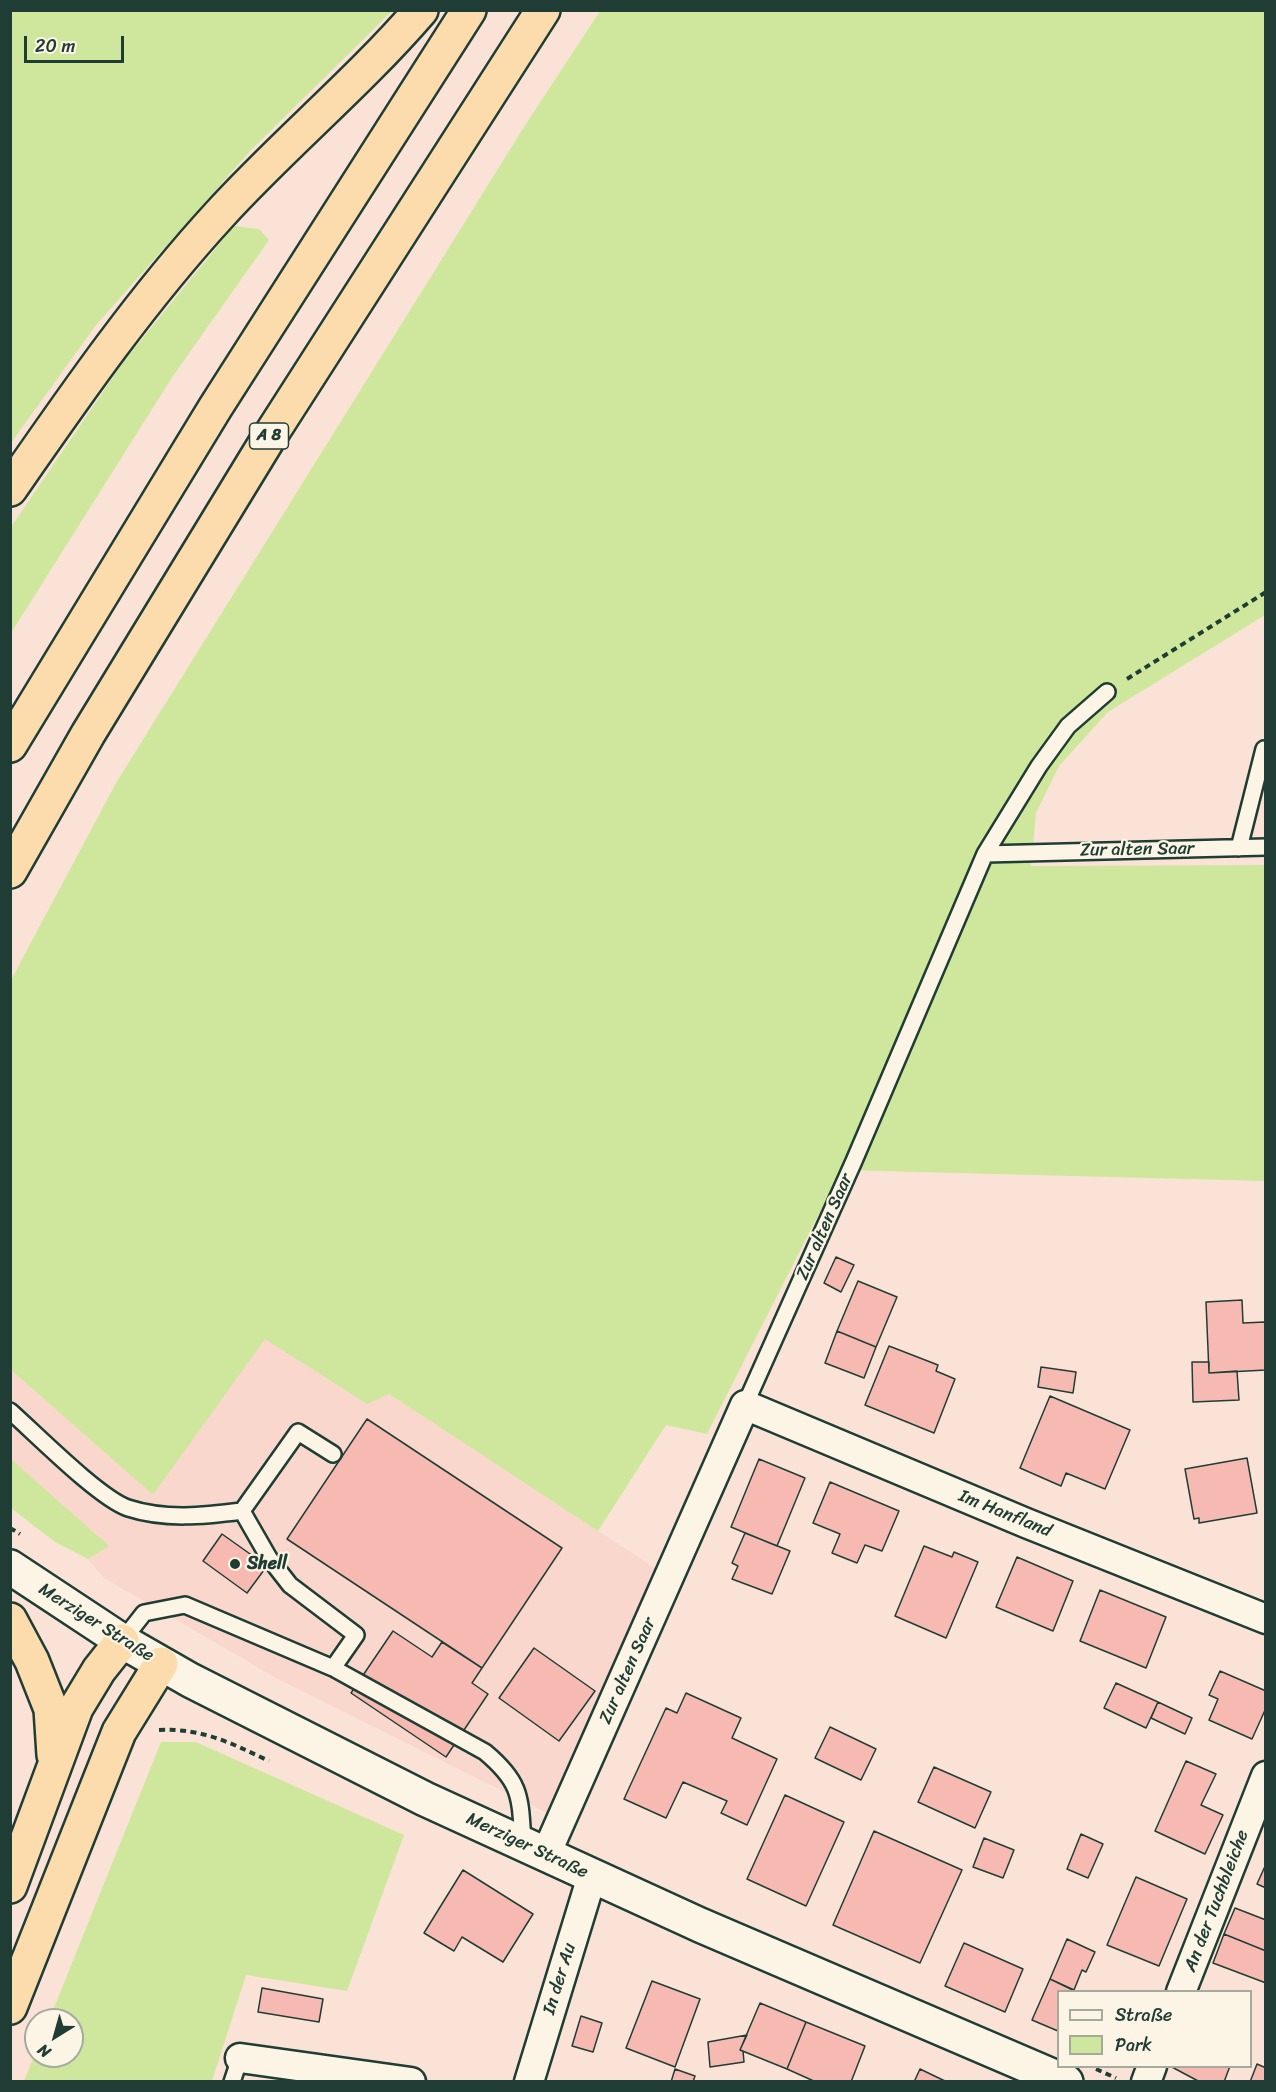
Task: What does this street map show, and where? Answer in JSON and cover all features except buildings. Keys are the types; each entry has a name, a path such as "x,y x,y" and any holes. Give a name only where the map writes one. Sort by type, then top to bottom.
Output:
{"highway":[{"path":"10,489 113,343 183,255 255,177 346,91 421,10"},
{"path":"10,745 215,408 469,10"},
{"name":"A 8","path":"10,871 88,734 268,439 543,10"},
{"path":"10,1620 32,1661 51,1709 54,1762"},
{"path":"10,1886 54,1762 76,1708 99,1670 122,1641"},
{"path":"10,2007 119,1732 161,1664"}],"main road":[{"name":"Merziger Straße","path":"10,1567 161,1664 230,1702 425,1799 710,1930 1066,2082"}],"street":[{"name":"Im Hanfland","path":"745,1405 1266,1619"},
{"name":"Zur alten Saar","path":"535,1849 745,1405"},
{"name":"An der Tuchbleiche","path":"1182,1990 1266,1776"},
{"name":"In der Au","path":"529,2082 592,1876"},
{"path":"1146,2082 1152,2068"},
{"path":"236,2070 411,2082"}],"lane":[{"path":"985,854 1039,766 1068,726 1107,692"},
{"path":"1239,848 1264,749"},
{"name":"Zur alten Saar","path":"745,1405 854,1161 985,854 1266,847"},
{"path":"10,1412 108,1497 128,1508 194,1518 242,1511 298,1432 333,1454"},
{"path":"242,1511 269,1558 290,1585 356,1635 333,1668"},
{"path":"122,1641 144,1613 184,1605 333,1668 485,1752 506,1770 520,1796 535,1849"}],"path":[{"path":"1107,692 1266,592"},
{"path":"119,1732 143,1745 159,1730 183,1729 217,1737 271,1762"},
{"path":"1091,2068 1125,2082"}],"shaded area":[{"path":"265,1338 367,1404 389,1394 658,1570 549,1814 278,1679 104,1578 88,1559 108,1546 11,1459 11,1370 153,1495"}],"green space":[{"path":"11,10 392,11 251,150 96,325 11,443"},
{"path":"600,11 1265,11 1265,615 1108,712 1059,766 1036,813 1031,866 1265,865 1265,1181 841,1170 707,1434 666,1425 598,1531 389,1394 367,1404 265,1339 153,1495 11,1370 11,980 116,783 524,127"},
{"path":"234,226 259,229 269,240 173,376 11,633 11,527 124,361"},
{"path":"11,1459 109,1546 88,1559 55,1542 11,1508"},
{"path":"161,1742 196,1742 404,1835 347,1991 246,1975 212,2081 24,2081 29,2068 84,2068 84,2008 54,2008"}],"place":[{"name":"Shell","path":"235,1564"}]}
